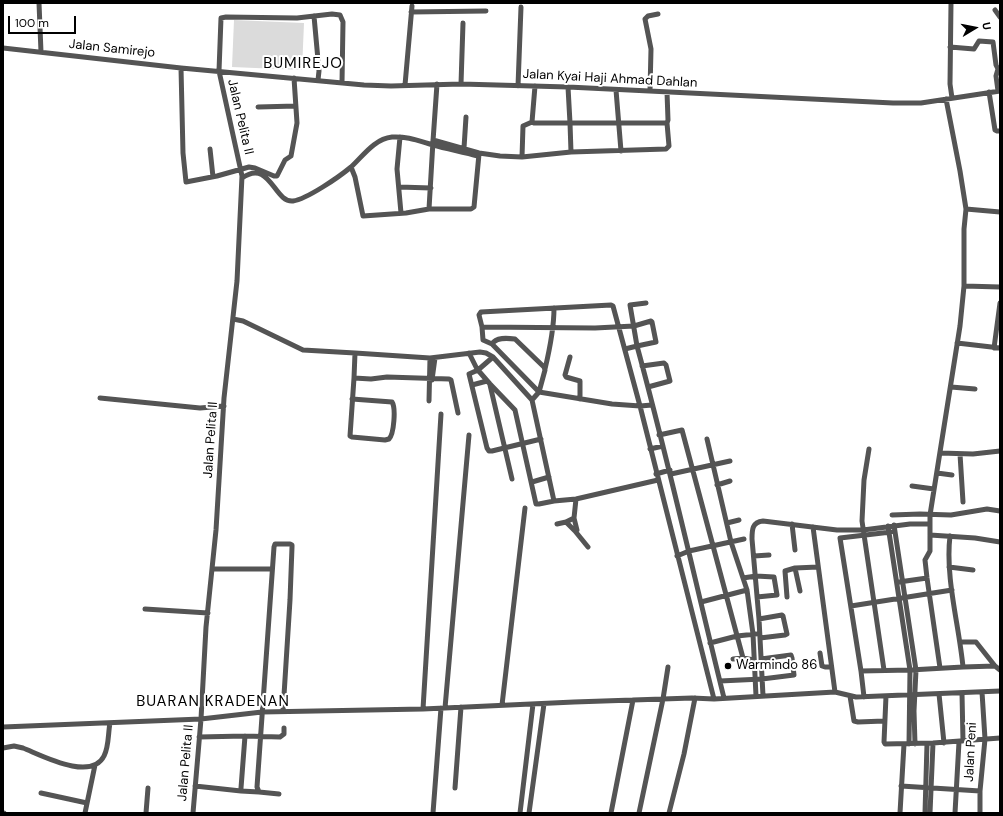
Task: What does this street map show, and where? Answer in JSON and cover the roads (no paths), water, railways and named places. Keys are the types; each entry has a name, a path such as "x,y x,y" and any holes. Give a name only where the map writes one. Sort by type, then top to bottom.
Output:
{"street":[{"path":"39,3 41,52"},
{"path":"940,668 925,560 930,551 930,519 957,343 964,286 966,209 949,99 951,3"},
{"path":"518,86 521,7"},
{"path":"405,85 411,9 486,11"},
{"path":"995,10 1000,17"},
{"path":"318,80 319,74 314,16 338,14 342,18 342,83"},
{"path":"650,91 652,49 645,18 658,14"},
{"name":"Jalan Pelita II","path":"193,813 208,613 216,530 224,406 237,281 242,174 219,71 220,21 222,17 297,18 314,16"},
{"path":"461,84 463,23"},
{"path":"950,47 974,49 979,41 993,42 995,64 998,69 996,76 999,91"},
{"name":"Jalan Samirejo","path":"3,48 219,71"},
{"path":"181,68 183,153 186,182 213,177 257,173 272,178 277,176 285,160 291,156 298,123 294,78"},
{"name":"Jalan Kyai Haji Ahmad Dahlan","path":"219,71 342,83 405,85 437,88 461,84 617,92 650,91 892,103 921,103 999,91"},
{"path":"429,209 437,88"},
{"path":"532,122 535,88"},
{"path":"569,89 571,152"},
{"path":"617,92 621,151"},
{"path":"433,142 479,154 522,157 571,152 668,148 667,92"},
{"path":"989,92 995,130 1000,130"},
{"path":"258,107 296,106"},
{"path":"464,148 466,117"},
{"path":"522,157 523,126 532,122 667,123"},
{"path":"242,174 252,167 272,178 285,200 291,201 306,197 351,167 374,144 391,137 407,137 433,142 464,148 479,154"},
{"path":"400,137 397,169 401,213"},
{"path":"210,149 213,177"},
{"path":"351,167 362,215 401,213 429,209 470,209 474,207 479,154"},
{"path":"399,187 431,188"},
{"path":"966,209 1000,212"},
{"path":"964,286 1000,287"},
{"path":"957,343 997,348 1000,303"},
{"path":"646,304 630,305 637,346 659,435 671,472 724,698"},
{"path":"536,396 492,344 483,340 479,316 480,313 613,306 640,406 714,699"},
{"path":"554,308 554,327 551,343 545,369 536,396 541,439 554,501"},
{"path":"234,314 243,321 303,350 432,358 480,352 486,353 492,357 536,396 580,399 612,404 652,406"},
{"path":"482,327 634,326 651,321 657,340 656,343 625,349"},
{"path":"492,344 493,341 499,339 515,339 545,369"},
{"path":"352,399 392,402 394,406 392,433 389,439 385,440 350,437 352,399 354,378 355,353"},
{"path":"469,353 478,370 488,383 515,410 536,504 576,499 671,472 730,461"},
{"path":"492,357 478,370 469,374 487,448 492,451 541,439"},
{"path":"570,357 565,376 580,381 580,399"},
{"path":"430,403 432,358"},
{"path":"642,366 664,363 666,365 670,381 648,387"},
{"path":"354,378 371,379 388,377 450,379 458,413"},
{"path":"472,385 488,383"},
{"path":"488,383 495,403 512,479"},
{"path":"950,387 974,389"},
{"path":"100,398 200,408 224,406"},
{"path":"495,403 507,401"},
{"path":"423,709 441,414"},
{"path":"659,435 682,430 743,658"},
{"path":"433,813 469,435"},
{"path":"707,439 717,485 732,542 747,590 757,634 761,659 763,696"},
{"path":"650,449 663,446"},
{"path":"869,449 864,480 862,521 884,670"},
{"path":"940,453 973,454 1000,451"},
{"path":"960,454 963,502"},
{"path":"937,473 952,475"},
{"path":"532,482 549,477"},
{"path":"717,485 730,481"},
{"path":"912,486 934,489"},
{"path":"575,531 577,529 574,518 576,499"},
{"path":"502,705 525,508"},
{"path":"756,696 754,660 759,619 754,576 752,532 755,523 758,521 763,521 837,530 863,531 891,529 930,519 987,509 1000,511"},
{"path":"892,515 930,519"},
{"path":"557,524 574,518"},
{"path":"727,523 739,520"},
{"path":"566,522 588,547"},
{"path":"792,524 794,550"},
{"path":"813,527 835,692"},
{"path":"891,529 913,670 912,711 909,744 901,786 900,813"},
{"path":"863,531 840,538 864,697"},
{"path":"930,534 1000,542"},
{"path":"950,536 948,552 949,567 963,667"},
{"path":"677,556 744,539"},
{"path":"259,792 257,787 262,736 262,712 274,545 291,544 290,600 283,711"},
{"path":"754,556 769,555"},
{"path":"787,597 784,573 786,570 818,567"},
{"path":"949,567 974,570"},
{"path":"795,568 800,591"},
{"path":"212,569 272,569"},
{"path":"743,578 754,576 774,577 778,594 776,596 757,597"},
{"path":"899,582 927,578"},
{"path":"701,602 747,590"},
{"path":"851,606 952,590"},
{"path":"145,609 208,613"},
{"path":"710,642 737,636 757,634 785,636 787,634 782,615 759,619"},
{"path":"694,622 705,620"},
{"path":"960,642 976,642 1000,670"},
{"path":"820,653 822,666 831,667"},
{"path":"720,681 762,679 794,675 791,655 761,659"},
{"path":"733,659 743,658 754,660"},
{"path":"861,671 995,666"},
{"path":"639,813 663,699 668,667"},
{"path":"3,726 201,719 283,711 423,709 633,700 695,698 714,699 835,692 850,696 864,697 1000,691"},
{"name":"Jalan Peni","path":"980,813 980,791 985,739 982,692"},
{"path":"955,813 961,742 962,693"},
{"path":"939,694 944,743"},
{"path":"850,696 854,721 884,721"},
{"path":"886,696 884,721 885,744 927,744 1000,738"},
{"path":"669,813 684,754 695,698"},
{"path":"611,813 633,700"},
{"path":"520,813 533,704"},
{"path":"529,813 544,704"},
{"path":"455,788 461,707"},
{"path":"3,748 14,746 23,748 74,768 94,765 100,762 105,755 108,723"},
{"path":"199,736 262,736 280,738 284,734 284,728"},
{"path":"241,791 245,736"},
{"path":"529,738 539,740"},
{"path":"925,813 933,743"},
{"path":"927,744 930,813"},
{"path":"85,813 94,765"},
{"path":"195,786 279,794"},
{"path":"901,786 980,791"},
{"path":"146,813 148,788"},
{"path":"41,793 87,804"}],"place":[{"name":"Warmindo 86","path":"728,666"}],"district":[{"name":"BUMIREJO","path":"303,64"},
{"name":"BUARAN KRADENAN","path":"213,702"}]}
